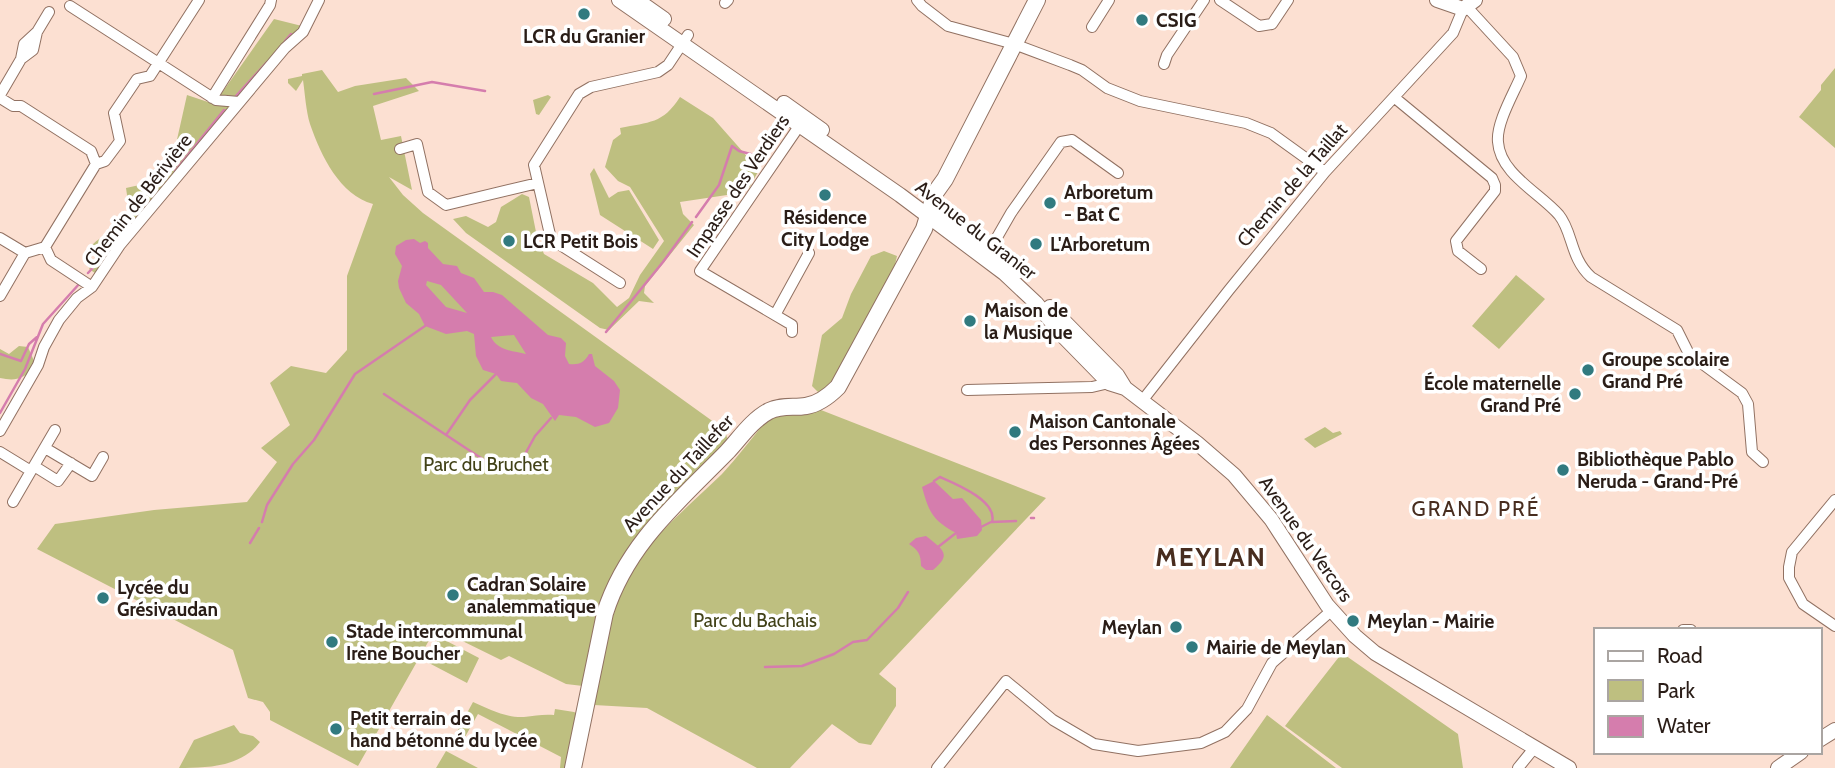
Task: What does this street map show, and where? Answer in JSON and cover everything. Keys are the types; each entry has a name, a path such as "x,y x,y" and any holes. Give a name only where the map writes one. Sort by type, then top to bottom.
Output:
{"main road":[{"name":"Avenue du Taillefer","path":"573,768 605,613 611,593 629,557 656,524 751,424 769,411 820,402 838,387 924,229 935,193 1037,0"}],"street":[{"path":"46,0 49,12"},
{"path":"0,296 25,253 45,247 96,164 105,162 120,141 114,113 137,79 150,76 199,0"},
{"path":"212,98 271,0"},
{"name":"Chemin de Bérivière","path":"1,428 38,365 44,347 59,320 77,298 92,287 120,245 285,47 303,32 319,0"},
{"name":"Avenue du Granier","path":"619,0 686,39"},
{"name":"Avenue du Granier","path":"637,0 686,39 1026,281 1117,382"},
{"path":"1092,27 1109,0"},
{"path":"1164,64 1167,55 1204,0"},
{"path":"1220,0 1259,26 1272,24 1288,0"},
{"path":"1437,0 1468,5 1513,57 1521,76 1503,117 1497,140 1507,166 1560,216 1583,270 1677,330 1689,354 1742,393 1748,404 1752,452 1763,462"},
{"path":"96,164 91,150 21,106 13,106 0,96 21,59 24,44 37,32 49,12 69,3 212,98 239,102"},
{"path":"920,3 948,26 1014,44 1082,70 1107,88 1140,101 1246,123 1271,132 1325,172"},
{"name":"Chemin de la Taillat","path":"1142,401 1325,172 1453,33 1468,5"},
{"path":"620,283 551,239 534,165 579,94 591,87 658,72 668,65 686,39"},
{"path":"1395,98 1492,177 1494,191 1456,241 1458,251 1482,269"},
{"name":"Impasse des Verdiers","path":"792,332 792,325 700,271 801,122"},
{"path":"987,253 1011,213 1061,142 1072,140 1118,173"},
{"path":"400,149 417,145 428,192 446,205 538,183"},
{"path":"0,237 25,253"},
{"path":"45,247 51,260 92,287"},
{"path":"775,315 809,253"},
{"path":"967,390 1089,387 1117,382"},
{"name":"Avenue du Vercors","path":"1117,382 1219,461 1247,488 1271,519 1331,611 1375,653 1569,768"},
{"path":"13,502 55,430"},
{"path":"45,447 92,476 103,457"},
{"path":"0,452 58,481 71,463"},
{"path":"1835,500 1792,552 1789,578 1803,604 1835,626"},
{"path":"937,768 1006,681 1053,720 1094,744 1138,751 1201,743 1225,732 1248,708 1272,663 1331,611"},
{"path":"1518,768 1535,747"},
{"path":"1778,768 1798,754"}],"green space":[{"path":"274,19 302,26 95,273 89,269 97,255 89,249 126,218 126,188 153,182 176,144 187,95 214,104"},
{"path":"1835,68 1835,148 1799,117"},
{"name":"Parc du Bruchet","path":"322,70 338,92 355,86 406,78 419,91 373,106 381,140 401,136 412,190 389,177 403,195 423,213 711,420 726,434 728,441 659,511 627,550 601,603 583,686 566,684 509,656 501,660 436,628 358,766 270,720 270,712 263,702 248,698 233,650 37,549 55,524 154,510 247,502 277,462 261,448 290,425 270,383 291,366 326,373 347,350 347,276 373,204 351,192 333,173 310,124 303,80 296,91 288,83 288,79"},
{"path":"548,95 551,97 539,115 536,114 533,100"},
{"path":"680,97 713,118 759,170 749,188 727,195 680,202 683,214 694,225 645,286 644,293 654,303 639,301 609,330 600,328 466,233 453,219 466,216 488,227 496,222 501,207 522,194 529,197 537,237 544,254 593,283 617,307 629,298 640,275 664,241 630,187 618,181 605,167 613,140 621,134 620,128 647,123 661,117"},
{"path":"594,168 609,198 618,192 629,190 659,240 653,249 600,215 590,174"},
{"path":"884,251 897,256 894,269 830,389 818,392 812,386 822,335 842,318 871,256"},
{"path":"1516,275 1545,299 1499,349 1472,326"},
{"path":"19,346 28,347 34,361 33,368 18,379 0,378 0,349 9,354"},
{"name":"Parc du Bachais","path":"821,410 1046,498 879,674 896,688 896,706 871,745 859,743 832,724 790,768 757,768 647,708 594,705 612,608 626,577 637,561 664,530 722,474 770,416"},
{"path":"1325,427 1333,433 1340,431 1342,434 1315,448 1304,439"},
{"path":"439,637 479,658 467,683 427,662"},
{"path":"1342,653 1458,734 1463,768 1342,768 1285,726"},
{"path":"473,702 517,717 554,715 555,709 576,713 567,768 560,768 561,757 478,714 461,744 453,739"},
{"path":"1267,715 1336,768 1230,768"},
{"path":"234,725 240,733 253,736 260,742 244,757 223,764 179,768 194,740"},
{"path":"446,751 478,768 436,768"}],"water":[{"path":"414,239 420,243 425,241 443,264 457,266 461,273 474,278 484,292 502,295 548,335 561,338 566,343 565,356 569,364 581,363 592,354 595,366 614,381 620,390 618,408 609,423 595,427 576,417 559,415 555,421 543,404 531,398 517,383 501,381 496,374 483,370 476,356 474,334 467,331 446,334 425,326 419,314 406,303 399,288 402,266 395,254 396,246","holes":["427,281 441,285 467,313 446,307 426,285","514,335 526,354 501,347 491,337"]},
{"path":"934,481 953,499 962,498 981,520 982,530 977,536 957,539 956,533 933,514 922,487"},
{"path":"926,536 941,548 944,556 933,570 926,570 921,566 918,553 909,544 916,538"}],"waterway":[{"path":"285,41 291,34"},
{"path":"236,96 267,62"},
{"path":"374,94 432,82 485,91"},
{"path":"175,171 224,110"},
{"path":"696,217 719,185 732,146 739,151 758,156"},
{"path":"606,332 692,222"},
{"path":"88,273 112,247"},
{"path":"0,413 25,369 43,324 80,283"},
{"path":"262,522 267,505 293,464 314,440 355,374 425,326"},
{"path":"0,354 21,361 29,344 37,337"},
{"path":"446,435 470,400 496,374"},
{"path":"384,394 493,466"},
{"path":"518,467 535,436 551,418"},
{"path":"934,481 940,477 974,494 989,507 992,522 1016,521"},
{"path":"981,527 991,522"},
{"path":"250,543 259,528"},
{"path":"938,547 956,533"},
{"path":"765,667 802,666 834,654 853,642 867,640 898,608 908,592"}],"place":[{"name":"LCR du Granier","path":"584,14"},
{"name":"CSIG","path":"1142,20"},
{"name":"Résidence City Lodge","path":"825,195"},
{"name":"Arboretum - Bat C","path":"1050,203"},
{"name":"LCR Petit Bois","path":"509,241"},
{"name":"L'Arboretum","path":"1036,244"},
{"name":"Maison de la Musique","path":"970,321"},
{"name":"Groupe scolaire Grand Pré","path":"1588,370"},
{"name":"École maternelle Grand Pré","path":"1575,394"},
{"name":"Maison Cantonale des Personnes Âgées","path":"1015,432"},
{"name":"Bibliothèque Pablo Neruda - Grand-Pré","path":"1563,470"},
{"name":"Cadran Solaire analemmatique","path":"453,595"},
{"name":"Lycée du Grésivaudan","path":"103,598"},
{"name":"Meylan - Mairie","path":"1353,621"},
{"name":"Meylan","path":"1176,627"},
{"name":"Stade intercommunal Irène Boucher","path":"332,642"},
{"name":"Mairie de Meylan","path":"1192,647"},
{"name":"Petit terrain de hand bétonné du lycée","path":"336,729"}],"district":[{"name":"GRAND PRÉ","path":"1476,508"},
{"name":"MEYLAN","path":"1211,557"}]}
